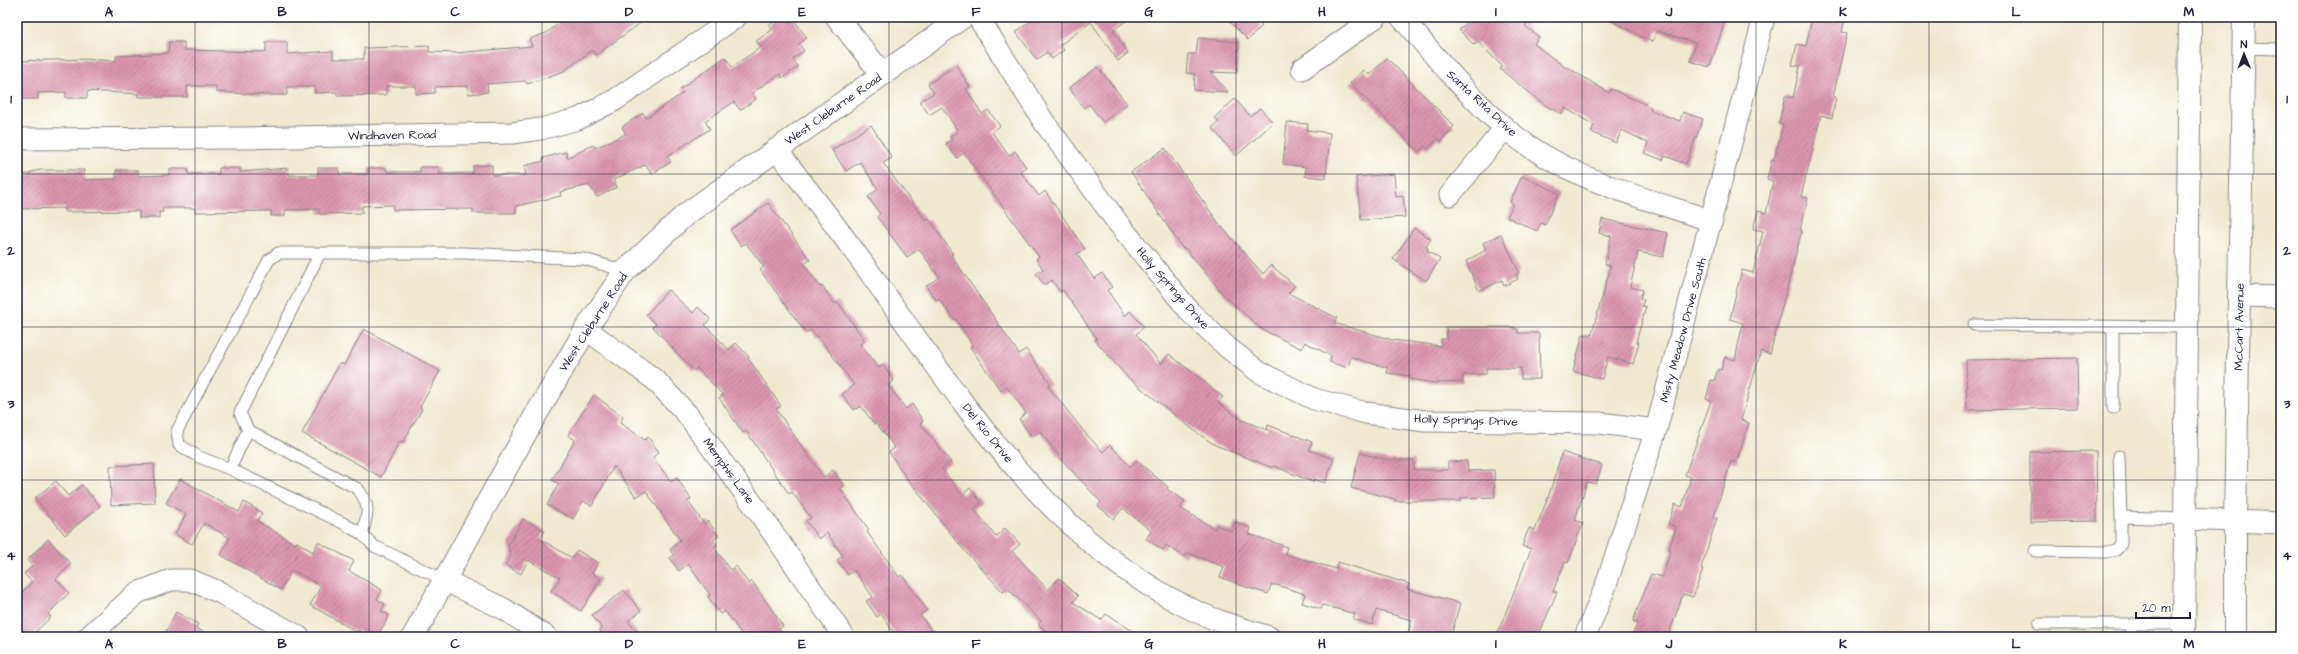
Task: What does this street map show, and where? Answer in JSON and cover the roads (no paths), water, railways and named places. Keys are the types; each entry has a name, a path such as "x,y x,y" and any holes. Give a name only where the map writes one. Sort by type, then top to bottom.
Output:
{"main road":[{"path":"837,17 882,74"},
{"name":"West Cleburne Road","path":"413,637 586,329 625,271 685,215 962,17"},
{"path":"2184,631 2190,17"},
{"name":"McCart Avenue","path":"2235,637 2235,523 2244,17"}],"street":[{"name":"Windhaven Road","path":"17,140 258,138 512,133 541,129 578,119 615,100 736,17"},
{"name":"Holly Springs Drive","path":"978,17 1044,122 1118,222 1191,313 1227,347 1259,372 1314,399 1366,413 1425,421 1599,423 1656,430"},
{"path":"1302,69 1376,17"},
{"name":"Santa Rita Drive","path":"1401,17 1450,75 1504,128 1535,149 1573,171 1605,184 1712,221"},
{"name":"Misty Meadow Drive South","path":"1585,637 1606,585 1656,430 1712,221 1764,17"},
{"path":"1450,195 1504,128"},
{"name":"Del Rio Drive","path":"776,149 857,254 961,400 1041,498 1076,531 1146,584 1185,606 1222,623 1269,637"},
{"path":"2240,296 2281,297"},
{"name":"Memphis Lane","path":"586,329 655,380 688,414 760,514 844,637"},
{"path":"2186,519 2235,523 2281,523"},
{"path":"88,637 137,593 172,580 190,580 219,592 299,637"},
{"path":"444,580 504,609 548,637"}],"lane":[{"path":"2243,48 2281,49"},
{"path":"444,580 374,546 362,534 230,469 199,457 178,444 177,431 269,260 278,253 463,253 584,259 625,271"},
{"path":"320,253 240,413 248,430 358,489 366,500 368,513 362,534"},
{"path":"1974,325 2186,327"},
{"path":"2113,327 2113,408"},
{"path":"230,469 248,430"},
{"path":"2035,551 2106,552 2116,550 2121,544 2119,456"},
{"path":"2121,517 2186,519"},
{"path":"2039,624 2131,624 2184,631"},
{"path":"2131,624 2131,637"}]}
